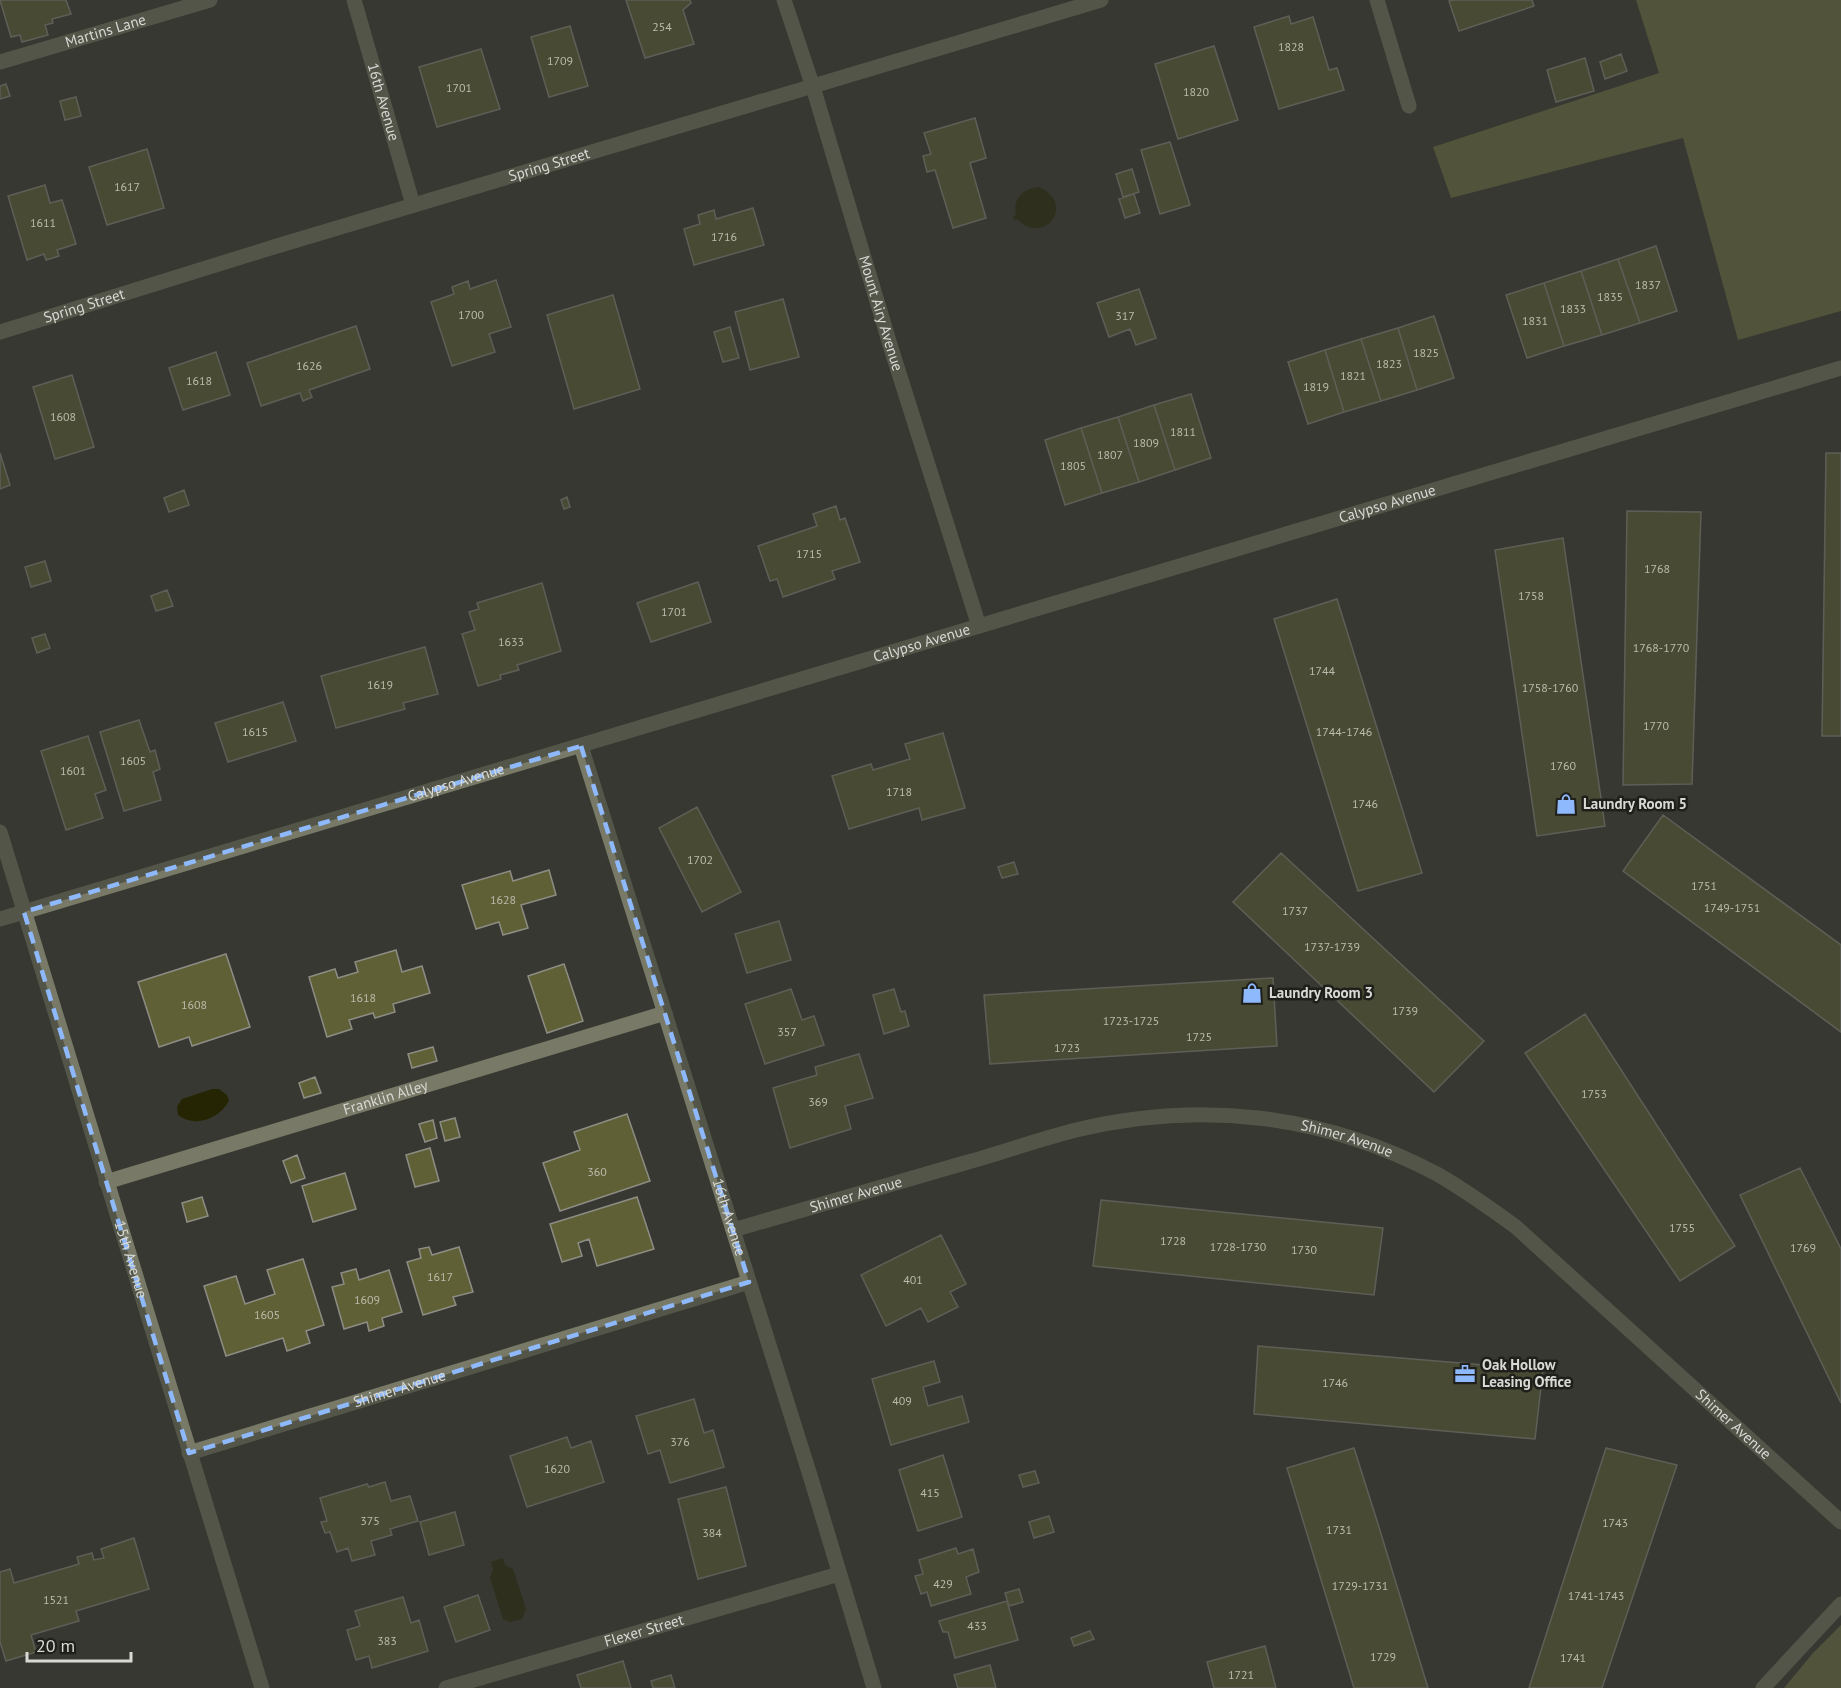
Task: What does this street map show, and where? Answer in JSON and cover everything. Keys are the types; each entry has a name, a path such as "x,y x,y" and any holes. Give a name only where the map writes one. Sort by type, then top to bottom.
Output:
{"street":[{"name":"Martins Lane","path":"0,62 210,0"},
{"name":"16th Avenue","path":"354,0 413,205"},
{"name":"Mount Airy Avenue","path":"784,0 813,87 891,348 979,626"},
{"name":"Spring Street","path":"0,332 413,205 1101,0"},
{"path":"1377,0 1409,106"},
{"name":"Calypso Avenue","path":"0,919 1841,368"},
{"name":"16th Avenue","path":"581,746 874,1688"},
{"name":"15th Avenue","path":"0,831 262,1688"},
{"name":"Franklin Alley","path":"106,1182 665,1013"},
{"name":"Shimer Avenue","path":"733,1230 1077,1130 1138,1119 1203,1114 1244,1116 1284,1121 1331,1131 1370,1144 1435,1174 1477,1198 1516,1227 1841,1522"},
{"name":"Shimer Avenue","path":"189,1453 749,1282"},
{"name":"Flexer Street","path":"446,1688 840,1574"},
{"path":"1763,1688 1841,1604"}],"highlighted area":[{"path":"581,746 749,1282 189,1453 24,912"}],"green space":[{"path":"1636,0 1841,0 1841,311 1738,340 1683,138 1451,198 1433,147 1659,73"},
{"path":"1841,1625 1841,1688 1784,1688 1813,1653"}],"shaded area":[{"path":"1039,187 1050,194 1055,203 1056,212 1052,220 1046,226 1037,228 1027,226 1017,219 1014,220 1013,216 1016,215 1016,204 1020,195 1029,189"},
{"path":"212,1089 219,1089 227,1095 229,1101 219,1113 199,1121 185,1119 178,1115 177,1107 182,1099"},
{"path":"503,1558 505,1565 513,1569 526,1609 522,1619 511,1622 503,1619 490,1578 493,1569 491,1562"}],"building":[{"path":"0,0 66,0 71,14 52,19 53,23 45,25 48,35 22,42 20,35 11,37"},
{"path":"626,0 690,0 691,3 683,10 694,44 645,58"},
{"path":"1532,0 1534,6 1459,31 1449,1"},
{"path":"1289,16 1291,24 1313,17 1329,70 1337,68 1344,90 1279,109 1254,27"},
{"path":"570,26 588,86 549,97 531,37"},
{"path":"1214,46 1238,120 1178,139 1155,64"},
{"path":"481,49 500,109 437,127 419,67"},
{"path":"1621,54 1627,71 1605,79 1600,62"},
{"path":"1585,58 1594,91 1556,102 1547,70"},
{"path":"6,84 10,96 0,99 0,86"},
{"path":"76,97 81,116 65,120 60,101"},
{"path":"975,118 986,158 970,163 986,218 953,228 935,170 927,172 923,156 931,154 924,133"},
{"path":"1170,142 1190,205 1160,214 1141,150"},
{"path":"147,149 164,208 107,225 89,167"},
{"path":"1132,169 1139,192 1123,197 1116,174"},
{"path":"45,185 50,203 62,200 76,244 57,250 59,256 46,260 44,254 27,260 8,196"},
{"path":"1134,194 1140,213 1125,218 1119,199"},
{"path":"753,208 764,245 694,265 684,229 700,224 698,215 714,210 716,219"},
{"path":"1656,246 1677,311 1640,323 1618,259"},
{"path":"1618,259 1640,323 1602,335 1581,271"},
{"path":"1581,271 1602,335 1564,346 1544,283"},
{"path":"496,280 511,327 489,334 495,352 452,366 431,302 454,294 452,287 468,281 470,289"},
{"path":"1544,283 1564,346 1527,358 1506,295"},
{"path":"1139,289 1156,338 1136,345 1130,329 1109,337 1097,303"},
{"path":"613,295 640,389 574,409 547,315"},
{"path":"783,299 799,357 750,370 735,312"},
{"path":"1434,316 1454,378 1417,390 1398,328"},
{"path":"356,326 370,369 309,390 312,397 303,401 300,393 261,406 247,363"},
{"path":"730,327 739,358 723,362 714,332"},
{"path":"1398,328 1417,390 1381,401 1361,339"},
{"path":"1361,339 1381,401 1344,412 1325,350"},
{"path":"1325,350 1344,412 1308,424 1288,362"},
{"path":"216,352 230,395 183,410 169,368"},
{"path":"72,375 94,447 55,459 33,387"},
{"path":"1191,394 1211,458 1175,470 1154,405"},
{"path":"1154,405 1175,470 1139,482 1118,417"},
{"path":"1118,417 1139,482 1102,493 1081,428"},
{"path":"1081,428 1102,493 1065,505 1045,440"},
{"path":"0,453 10,485 0,489"},
{"path":"1826,453 1841,453 1841,736 1822,736"},
{"path":"184,490 189,505 169,512 164,498"},
{"path":"567,497 570,507 564,509 561,500"},
{"path":"836,506 840,520 845,518 860,562 832,571 835,579 783,597 777,579 770,581 758,546 817,526 813,514"},
{"path":"1627,511 1701,512 1692,784 1623,785"},
{"path":"1563,538 1605,826 1537,836 1495,550"},
{"path":"45,561 51,581 31,587 25,567"},
{"path":"698,582 711,622 651,642 637,603"},
{"path":"542,583 561,651 517,665 519,670 500,675 501,679 478,686 462,634 475,630 469,612 479,609 477,603"},
{"path":"167,590 173,606 156,611 151,596"},
{"path":"1337,599 1422,873 1358,891 1274,619"},
{"path":"45,634 50,648 37,653 32,638"},
{"path":"425,647 438,694 403,703 405,709 336,728 321,676"},
{"path":"283,702 296,741 228,762 215,723"},
{"path":"139,720 150,752 155,750 160,769 153,772 161,800 124,811 100,732"},
{"path":"943,733 965,808 922,820 919,808 849,829 832,776 871,764 873,770 910,759 905,744"},
{"path":"88,736 106,790 95,794 103,818 66,830 41,751"},
{"path":"697,807 741,892 702,912 659,828"},
{"path":"1663,815 1841,945 1841,1032 1623,871"},
{"path":"1281,853 1484,1041 1434,1092 1233,902"},
{"path":"1014,862 1018,874 1002,878 998,867"},
{"path":"549,870 556,895 521,905 528,928 503,935 499,922 476,929 462,885 510,871 513,881"},
{"path":"779,921 791,960 747,973 735,934"},
{"path":"396,950 402,972 422,966 430,993 393,1004 395,1012 375,1018 373,1013 349,1020 352,1029 327,1037 309,977 335,969 338,978 358,972 355,962"},
{"path":"226,954 250,1027 192,1046 189,1037 159,1047 138,982"},
{"path":"564,964 583,1021 547,1033 528,976"},
{"path":"1273,978 1277,1046 990,1064 984,995"},
{"path":"791,989 802,1020 814,1016 824,1045 765,1064 745,1004"},
{"path":"894,989 901,1012 905,1011 909,1026 884,1034 873,995"},
{"path":"1585,1014 1735,1246 1680,1281 1525,1053"},
{"path":"433,1047 437,1061 412,1068 408,1054"},
{"path":"859,1054 873,1098 845,1106 851,1129 790,1148 773,1088 817,1075 815,1067"},
{"path":"315,1077 321,1093 304,1098 299,1083"},
{"path":"627,1114 650,1181 560,1211 543,1163 580,1150 574,1132"},
{"path":"455,1118 460,1137 445,1141 440,1122"},
{"path":"433,1120 437,1138 425,1142 419,1124"},
{"path":"430,1148 439,1181 415,1187 406,1155"},
{"path":"297,1155 305,1178 291,1183 283,1161"},
{"path":"1800,1168 1841,1249 1841,1403 1740,1195"},
{"path":"345,1173 356,1209 313,1222 302,1186"},
{"path":"202,1197 208,1216 187,1222 182,1203"},
{"path":"637,1197 654,1249 597,1266 589,1239 578,1243 582,1256 562,1262 550,1224"},
{"path":"1101,1200 1383,1228 1374,1295 1093,1266"},
{"path":"941,1235 966,1284 950,1292 958,1307 928,1322 921,1308 886,1326 861,1275"},
{"path":"429,1247 432,1255 459,1247 473,1292 453,1297 456,1305 423,1315 407,1262 421,1258 419,1249"},
{"path":"303,1259 324,1325 306,1331 310,1343 287,1351 283,1338 226,1356 204,1286 236,1276 245,1304 275,1294 267,1270"},
{"path":"356,1269 359,1280 389,1270 402,1312 382,1318 384,1326 369,1331 367,1322 344,1329 332,1287 344,1284 341,1273"},
{"path":"1258,1346 1543,1370 1535,1439 1254,1414"},
{"path":"934,1361 940,1382 923,1387 928,1406 962,1396 969,1422 891,1445 872,1379"},
{"path":"694,1399 704,1433 713,1430 724,1467 670,1483 660,1450 648,1454 636,1416"},
{"path":"567,1437 571,1448 591,1441 604,1482 527,1507 510,1456"},
{"path":"1354,1448 1428,1688 1354,1688 1287,1468"},
{"path":"1606,1448 1677,1465 1602,1688 1529,1688"},
{"path":"943,1455 962,1517 918,1531 899,1470"},
{"path":"1035,1471 1039,1483 1023,1487 1019,1475"},
{"path":"385,1482 391,1501 410,1496 418,1521 390,1529 392,1535 371,1541 375,1555 352,1561 348,1548 337,1552 330,1532 325,1533 321,1522 327,1521 320,1498 367,1484 369,1487"},
{"path":"726,1487 746,1566 698,1579 678,1499"},
{"path":"455,1512 464,1545 429,1555 420,1522"},
{"path":"1049,1516 1054,1532 1034,1538 1029,1522"},
{"path":"134,1538 149,1589 76,1611 79,1621 31,1635 36,1652 6,1661 0,1642 0,1572 10,1569 14,1583 79,1564 77,1557 92,1553 94,1560 104,1558 101,1549"},
{"path":"956,1548 958,1554 973,1549 979,1572 966,1577 971,1594 931,1606 927,1592 921,1594 915,1576 923,1574 919,1560"},
{"path":"1019,1589 1023,1602 1009,1606 1005,1593"},
{"path":"478,1595 490,1630 456,1642 444,1607"},
{"path":"403,1597 411,1623 419,1620 428,1651 372,1668 369,1656 356,1660 347,1630 360,1626 355,1611"},
{"path":"1007,1601 1018,1640 955,1658 948,1632 943,1632 939,1621"},
{"path":"1090,1631 1094,1639 1074,1646 1071,1638"},
{"path":"1265,1646 1276,1688 1214,1688 1207,1662"},
{"path":"623,1661 631,1688 581,1688 577,1675"},
{"path":"990,1665 996,1688 958,1688 954,1675"},
{"path":"671,1675 675,1688 653,1688 651,1681"}],"place":[{"name":"Laundry Room 5","path":"1566,804"},
{"name":"Laundry Room 3","path":"1252,993"},
{"name":"Oak Hollow Leasing Office","path":"1465,1374"}]}
